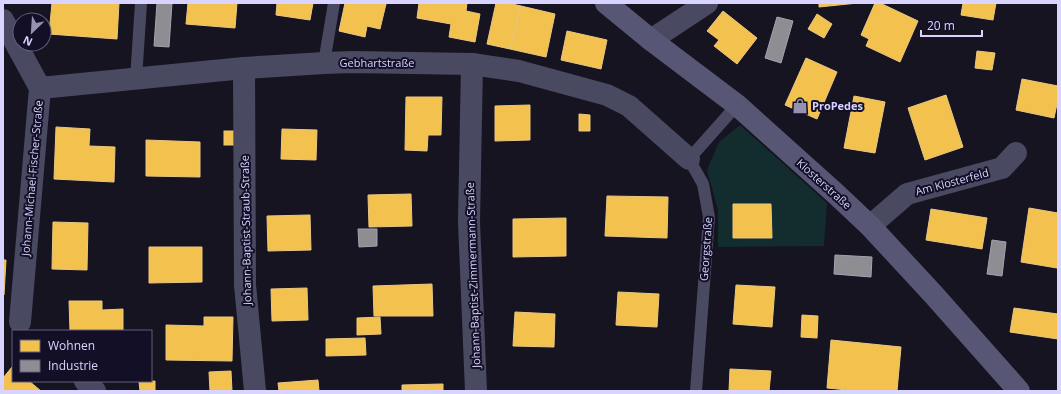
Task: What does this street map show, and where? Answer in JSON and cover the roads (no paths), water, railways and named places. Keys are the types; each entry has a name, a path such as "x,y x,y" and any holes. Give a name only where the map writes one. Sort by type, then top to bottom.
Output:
{"main road":[{"name":"Klosterstraße","path":"606,3 737,105 836,194 870,226 1019,391"}],"street":[{"path":"652,40 707,3"},
{"name":"Johann-Michael-Fischer-Straße","path":"3,20 40,88 17,324"},
{"name":"Gebhartstraße","path":"40,88 244,68 324,63 472,64 519,71 607,95 629,106 689,159"},
{"name":"Johann-Baptist-Zimmermann-Straße","path":"472,64 469,222 476,391"},
{"name":"Johann-Baptist-Straub-Straße","path":"244,68 245,285 255,391"},
{"name":"Am Klosterfeld","path":"870,226 907,194 1002,168 1016,153"},
{"path":"86,382 95,391"}],"lane":[{"path":"136,78 141,3"},
{"path":"324,63 334,3"},
{"path":"689,159 737,105"},
{"name":"Georgstraße","path":"689,159 703,184 710,217 705,259 696,391"}],"place":[{"name":"ProPedes","path":"800,106"}]}
